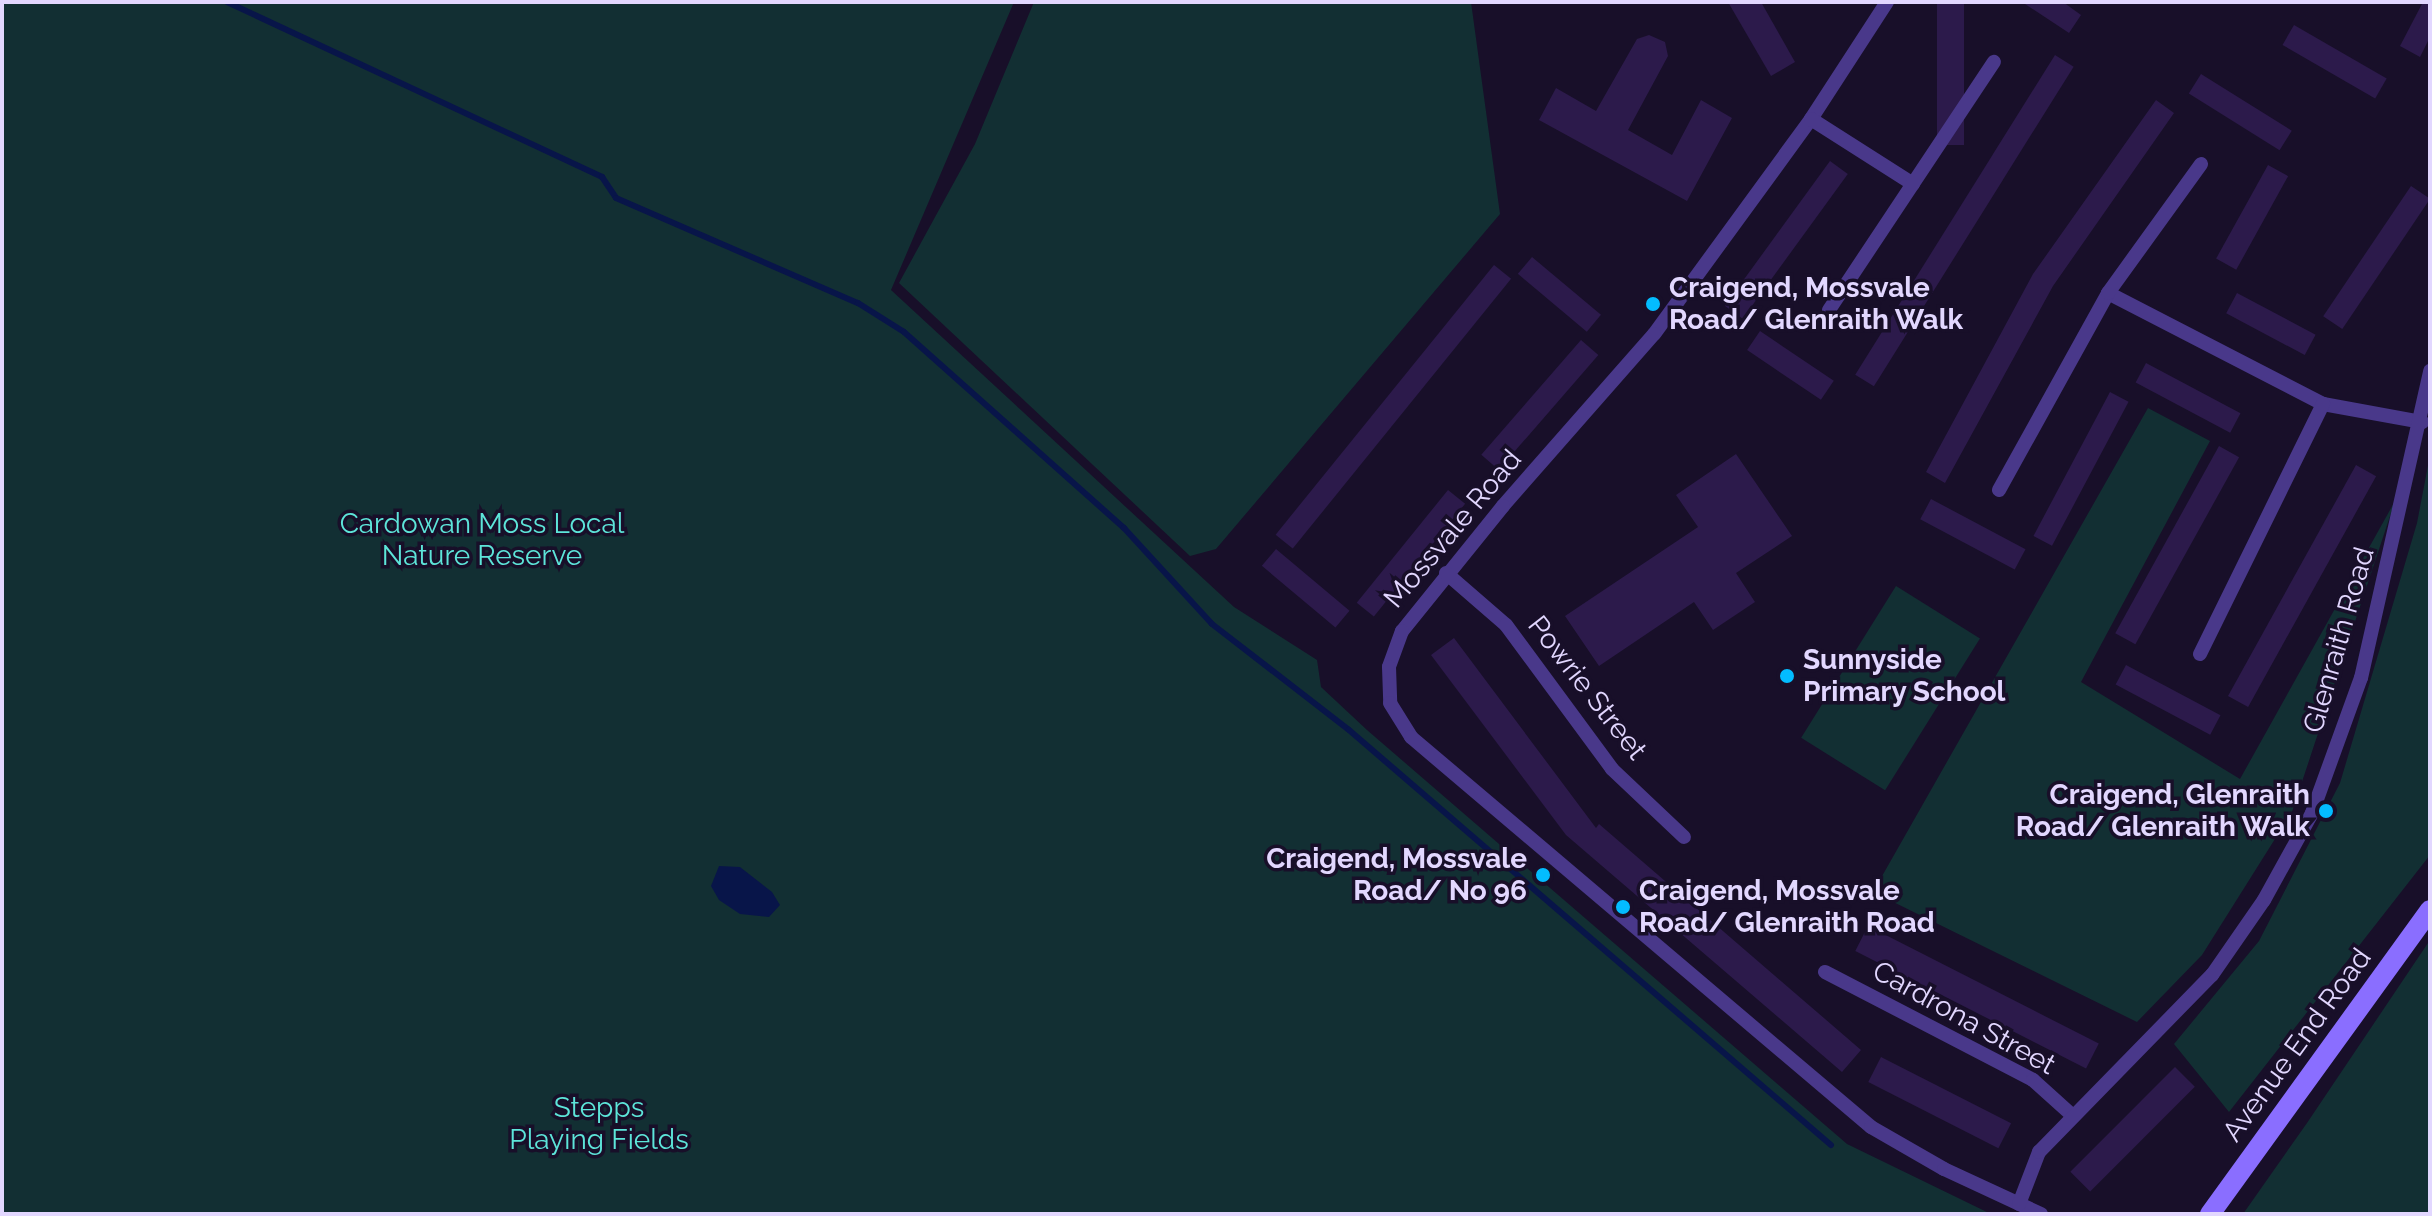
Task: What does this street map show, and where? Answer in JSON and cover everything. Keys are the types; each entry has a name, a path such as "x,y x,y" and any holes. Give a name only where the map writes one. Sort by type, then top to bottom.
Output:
{"street":[{"name":"Mossvale Road","path":"1887,2 1811,119 1654,334 1446,573 1402,631 1389,667 1390,703 1411,737 1871,1127 1944,1169 2041,1214"},
{"path":"1829,310 1994,62"},
{"path":"1811,119 1913,184"},
{"path":"1999,490 2108,293 2201,164"},
{"path":"2108,293 2323,404 2422,422"},
{"name":"Glenraith Road","path":"2019,1204 2039,1152 2212,975 2264,900 2312,813 2361,678 2422,422 2430,371"},
{"path":"2200,654 2323,404"},
{"name":"Powrie Street","path":"1446,573 1506,625 1612,769 1684,837"},
{"name":"Avenue End Road","path":"2210,1214 2430,910"},
{"name":"Cardrona Street","path":"1825,972 2033,1080 2073,1116"}],"green space":[{"name":"Cardowan Moss Local Nature Reserve","path":"2,2 1014,2 891,290 1234,607 1317,660 1321,687 1367,730 1847,1144 1991,1214 2,1214"},
{"path":"1034,2 1471,2 1500,214 1216,549 1190,556 899,283 975,144"},
{"path":"2148,408 2210,441 2081,682 2240,779 2395,501 2292,812 2202,955 2137,1022 1873,892"},
{"path":"2430,455 2430,855 2229,1112 2174,1044 2259,941 2340,783 2417,523"},
{"path":"1896,586 1980,638 1885,790 1801,738"},
{"path":"2430,940 2430,1214 2243,1214 2307,1123"}],"shaded area":[{"path":"719,866 740,867 772,892 780,905 769,917 740,914 719,900 711,886"}],"building":[{"path":"1728,2 1761,2 1795,62 1771,76"},
{"path":"1937,2 1964,2 1964,145 1937,145"},
{"path":"2022,2 2063,2 2081,15 2069,33"},
{"path":"2423,2 2430,2 2430,37 2420,57 2400,46"},
{"path":"2294,25 2387,78 2375,98 2282,45"},
{"path":"1649,35 1665,42 1668,56 1628,130 1672,155 1701,100 1732,118 1687,201 1539,120 1556,88 1596,111 1637,39"},
{"path":"2055,55 2074,67 1874,386 1855,375"},
{"path":"2201,74 2292,131 2280,150 2189,94"},
{"path":"2156,100 2174,113 2053,286 1945,483 1926,472 2033,274"},
{"path":"1830,161 1848,174 1743,319 1725,306"},
{"path":"2268,165 2288,176 2236,270 2216,259"},
{"path":"2411,186 2430,199 2342,329 2323,316"},
{"path":"1532,257 1601,315 1587,332 1518,274"},
{"path":"1494,265 1511,279 1293,549 1276,535"},
{"path":"2237,293 2316,335 2305,355 2226,313"},
{"path":"1760,331 1834,381 1821,400 1747,350"},
{"path":"1581,340 1598,355 1499,470 1481,455"},
{"path":"2146,363 2240,413 2230,433 2136,382"},
{"path":"2110,392 2129,402 2052,546 2033,536"},
{"path":"2219,446 2239,457 2135,644 2115,633"},
{"path":"1736,454 1792,536 1736,573 1755,602 1713,630 1694,602 1599,666 1565,616 1698,527 1676,495"},
{"path":"2356,465 2376,476 2248,707 2228,696"},
{"path":"1448,490 1465,504 1374,617 1357,603"},
{"path":"1931,499 2025,549 2015,570 1920,519"},
{"path":"1276,549 1350,611 1335,628 1262,566"},
{"path":"1454,638 1596,828 1599,824 1861,1050 1842,1072 1566,835 1431,655"},
{"path":"2126,665 2220,715 2210,735 2116,684"},
{"path":"1868,926 2099,1044 2086,1069 1855,951"},
{"path":"1881,1057 2011,1123 1998,1148 1868,1082"},
{"path":"2175,1067 2195,1087 2090,1191 2070,1172"}],"waterway":[{"path":"227,2 602,177 616,198 858,303 904,332 1124,528 1212,624 1349,730 1831,1145"}],"place":[{"name":"Craigend, Mossvale Road/ Glenraith Walk","path":"1653,304"},
{"name":"Sunnyside Primary School","path":"1787,676"},
{"name":"Craigend, Glenraith Road/ Glenraith Walk","path":"2326,811"},
{"name":"Craigend, Mossvale Road/ No 96","path":"1543,875"},
{"name":"Craigend, Mossvale Road/ Glenraith Road","path":"1623,907"}],"park label":[{"name":"Stepps Playing Fields","path":"599,1124"}]}
